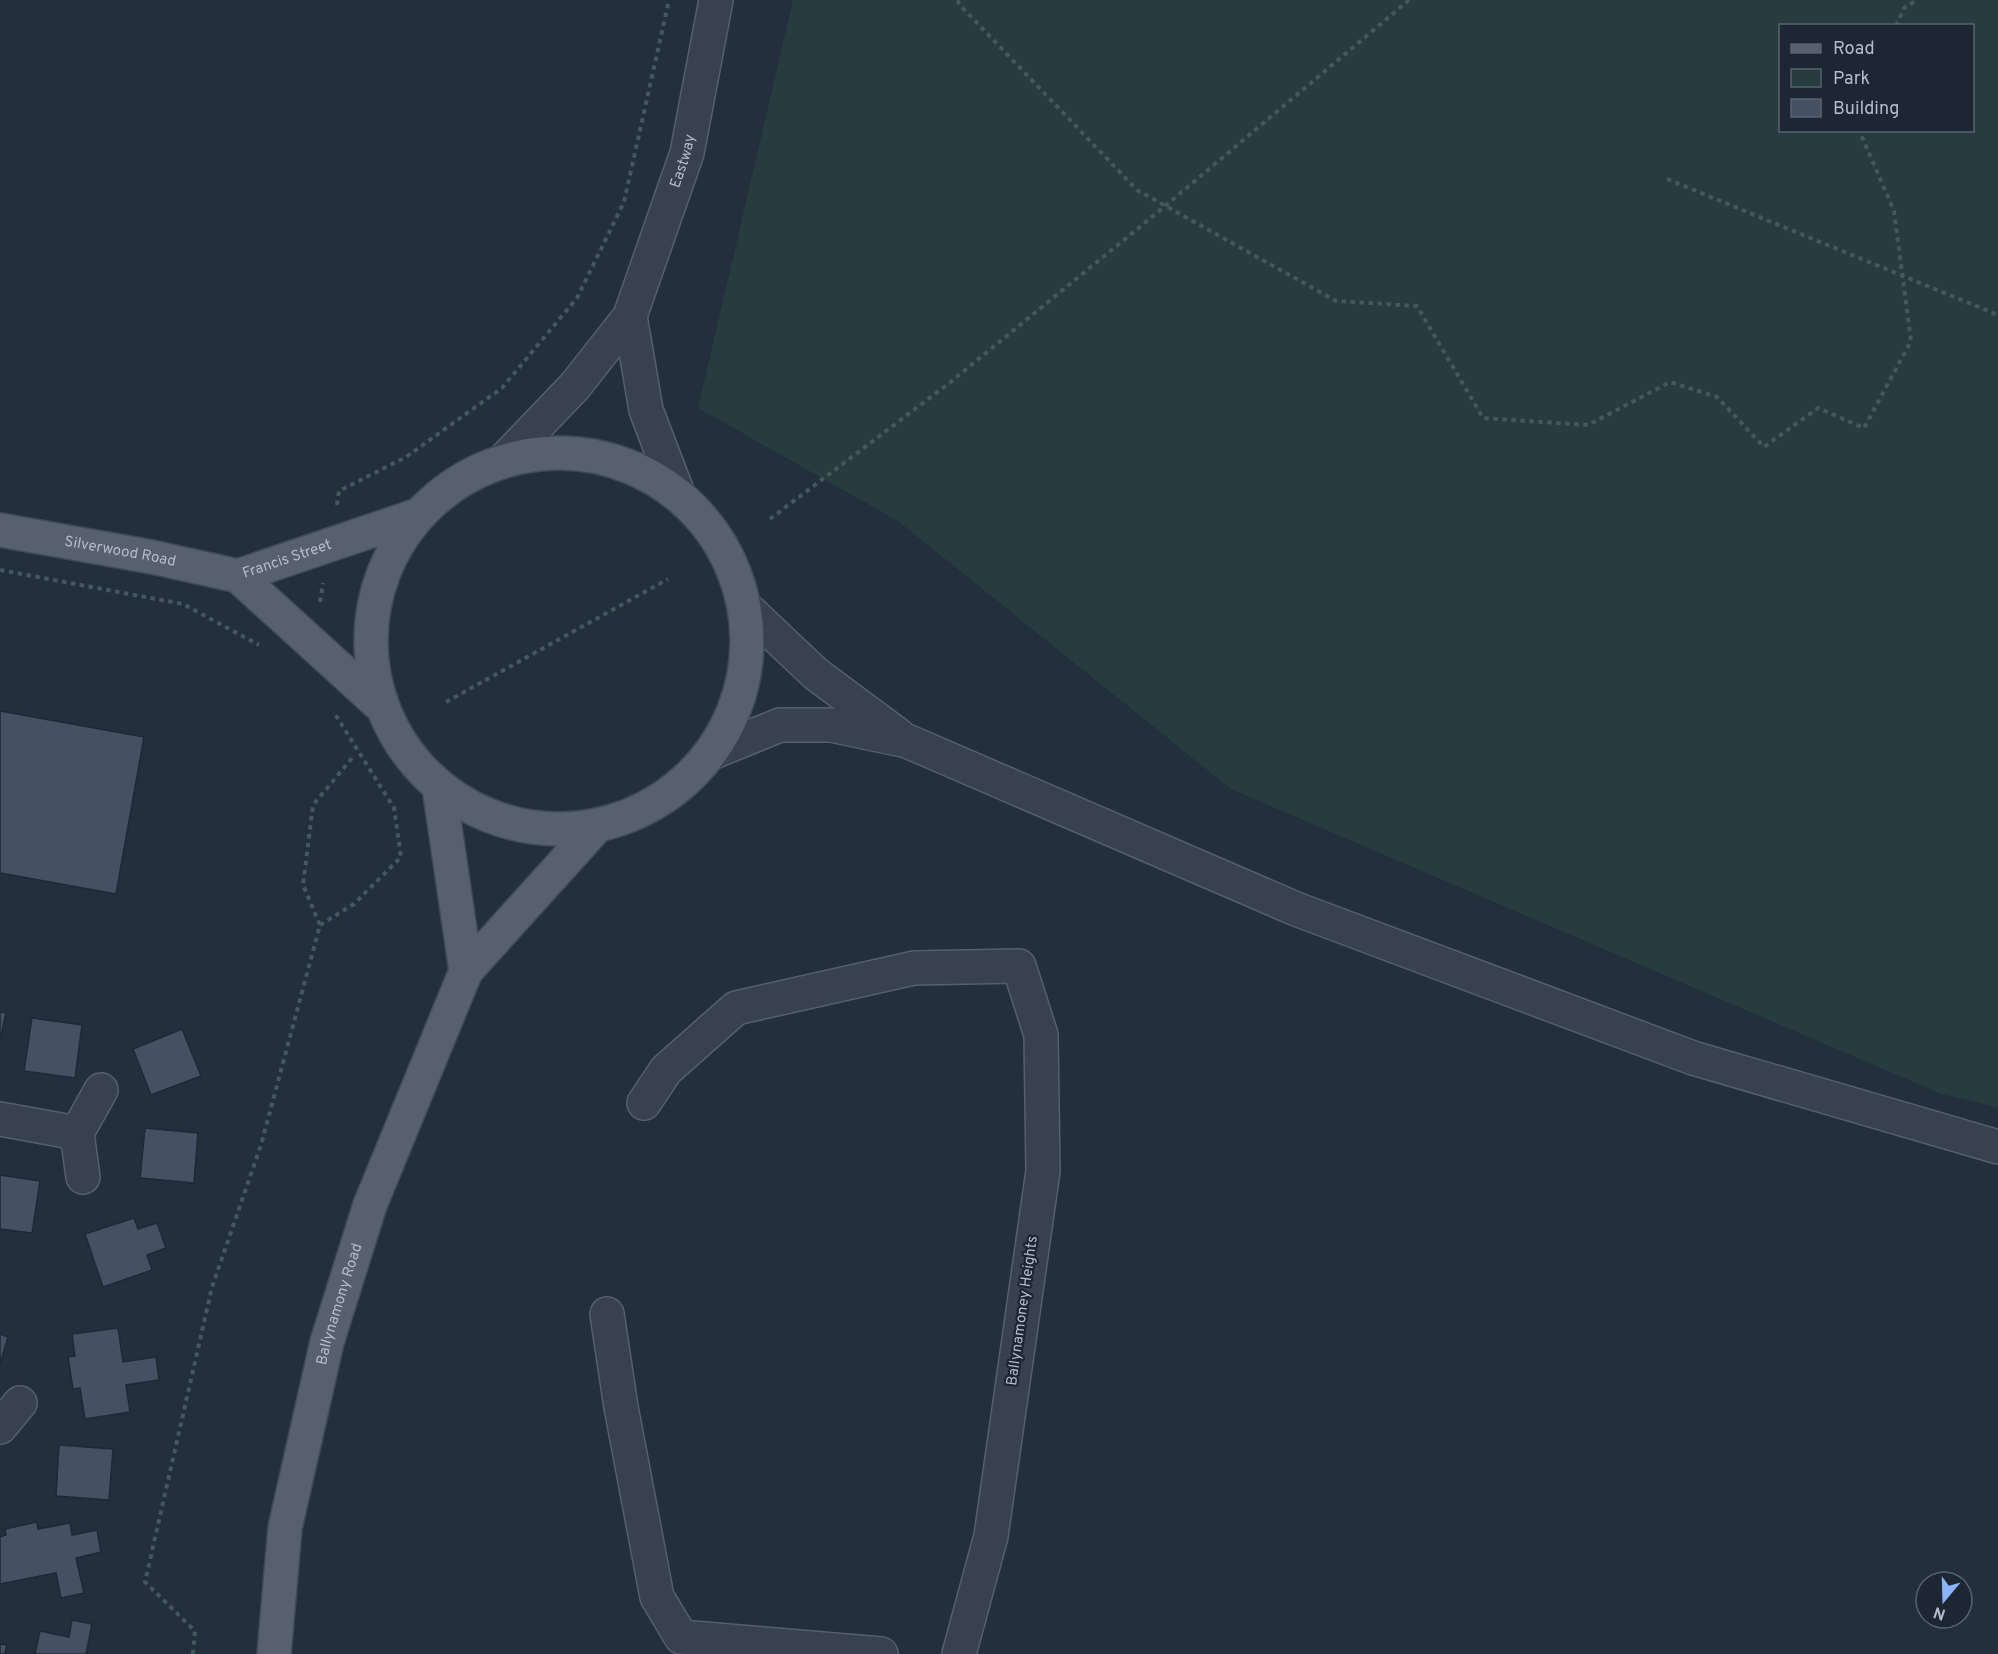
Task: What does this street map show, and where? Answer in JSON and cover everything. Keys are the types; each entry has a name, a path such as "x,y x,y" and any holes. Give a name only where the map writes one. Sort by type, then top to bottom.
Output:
{"main road":[{"path":"565,452 625,464 678,494 709,526 732,564 745,607 748,658 736,708 711,753 680,786 641,811 597,826 541,829 487,815 439,787 405,750 381,706 370,656 373,605 389,557 417,515 457,481 505,459 565,452"},
{"name":"Francis Street","path":"381,706 238,576 417,515"},
{"name":"Silverwood Road","path":"0,530 152,557 238,576"},
{"path":"439,787 466,971"},
{"name":"Ballynamony Road","path":"274,1654 285,1527 327,1342 370,1205 466,971 597,826"}],"street":[{"name":"Eastway","path":"505,459 575,386 630,316 687,153 716,0"},
{"name":"Eastway","path":"630,316 646,410 678,494"},
{"path":"745,607 816,674 907,741"},
{"path":"711,753 780,725 831,725 907,741 1296,909 1693,1058 1998,1147"},
{"name":"Ballynamoney Heights","path":"644,1103 666,1070 736,1008 914,968 1019,966 1041,1035 1043,1171 991,1536 959,1654"},
{"path":"83,1177 76,1133 101,1090"},
{"path":"0,1119 76,1133"},
{"path":"607,1314 621,1407 657,1597 681,1637 881,1654"}],"path":[{"path":"339,491 406,457 502,387 577,298 624,202 669,0"},
{"path":"958,0 959,4 1137,190 1336,301 1417,306 1483,418 1588,425 1670,381 1717,397 1764,447 1818,408 1864,428 1911,341 1894,211 1860,132"},
{"path":"770,519 948,384 1164,207 1410,0"},
{"path":"1897,24 1904,8 1917,0"},
{"path":"1667,179 1998,315"},
{"path":"0,570 183,604 267,649"},
{"path":"446,702 668,579"},
{"path":"320,925 354,904 401,857 394,808 333,711"},
{"path":"193,1654 195,1631 145,1582 212,1287 261,1145 320,925 303,885 313,805 353,757"}],"green space":[{"path":"793,0 1998,0 1998,1107 1941,1094 1231,789 898,521 698,408"}],"building":[{"path":"0,711 144,737 116,894 0,873"},
{"path":"0,1012 6,1013 0,1041"},
{"path":"32,1018 82,1025 75,1078 24,1071"},
{"path":"182,1029 201,1076 151,1095 133,1049"},
{"path":"145,1128 198,1133 194,1183 140,1178"},
{"path":"0,1175 40,1181 32,1233 0,1229"},
{"path":"134,1218 138,1229 157,1223 166,1248 147,1255 152,1270 103,1287 85,1234"},
{"path":"118,1328 123,1362 156,1357 159,1380 126,1385 130,1412 85,1419 80,1388 73,1389 68,1357 75,1356 72,1334"},
{"path":"0,1334 8,1337 0,1364"},
{"path":"59,1445 113,1449 109,1500 56,1496"},
{"path":"37,1522 38,1529 70,1523 72,1535 97,1530 101,1552 76,1558 84,1593 61,1598 56,1573 0,1584 0,1537 6,1535 5,1529"},
{"path":"72,1620 92,1624 86,1654 35,1654 40,1631 69,1637"},
{"path":"0,1644 7,1645 5,1654 0,1654"}]}
